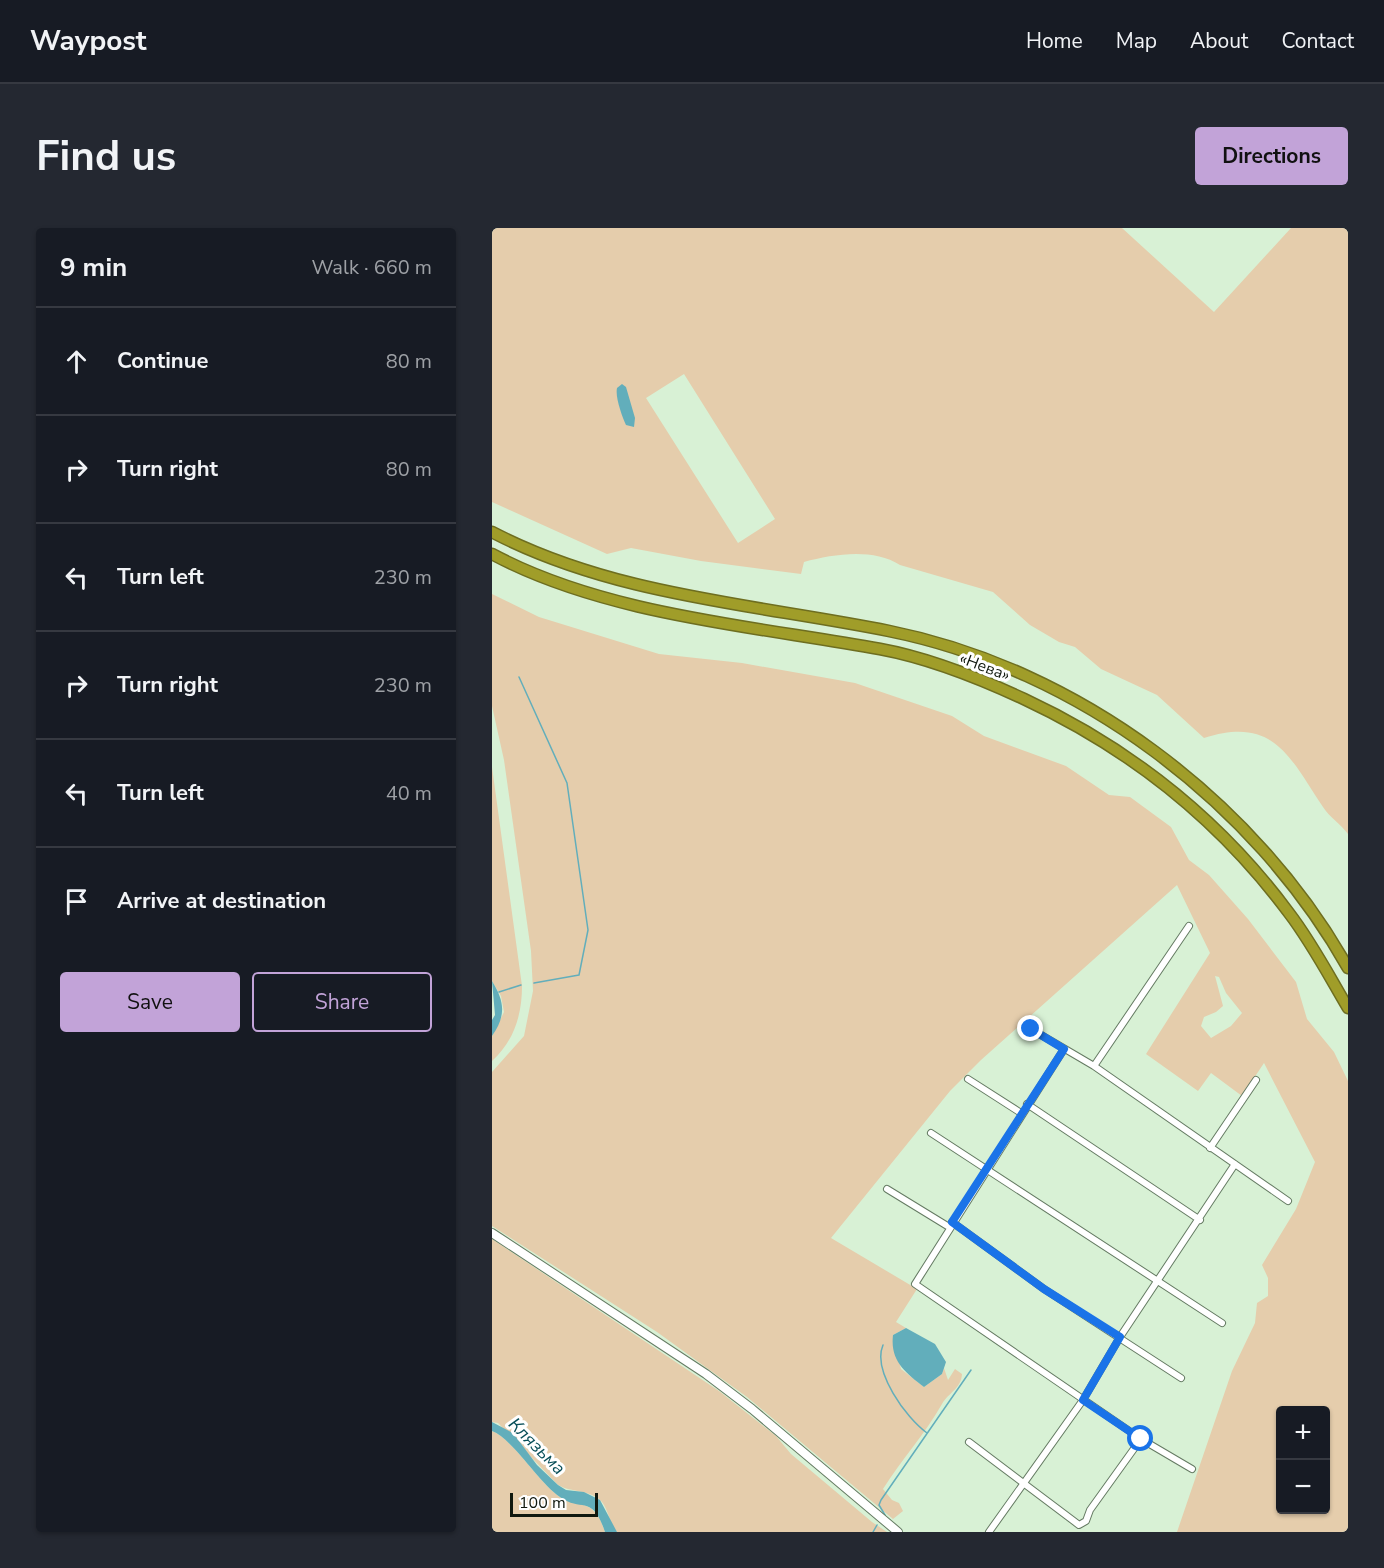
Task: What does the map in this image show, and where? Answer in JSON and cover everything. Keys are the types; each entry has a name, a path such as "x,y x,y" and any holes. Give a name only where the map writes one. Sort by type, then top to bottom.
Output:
{"highway":[{"name":"«Нева»","path":"492,532 567,564 625,583 891,631 940,645 1007,669 1070,699 1145,744 1229,815 1305,900 1348,968"},
{"name":"«Нева»","path":"492,554 560,583 619,602 884,650 913,658 997,686 1058,715 1138,763 1214,828 1251,867 1289,913 1348,1008"}],"street":[{"path":"1094,1066 1189,926"},
{"path":"1031,1029 1094,1066 1288,1200"},
{"path":"1064,1049 1021,1113 915,1284 1141,1439 1192,1469"},
{"path":"968,1079 1021,1113"},
{"path":"1210,1148 1256,1080"},
{"path":"1027,1104 1200,1220"},
{"path":"930,1133 1222,1323"},
{"path":"989,1532 1083,1400 1120,1337 1200,1220 1235,1164"},
{"path":"887,1189 951,1224 1044,1289 1181,1378"},
{"path":"492,1233 706,1374 760,1416 898,1532"},
{"path":"969,1442 1079,1525 1086,1521 1090,1510 1141,1439"}],"shaded area":[{"path":"492,228 1122,228 1214,312 1291,228 1348,228 1348,834 1326,811 1289,757 1277,745 1247,732 1204,738 1157,695 1101,669 1075,647 1059,642 1030,625 993,592 866,554 840,555 804,562 801,574 701,561 631,548 607,554 492,502","holes":["684,374 775,519 738,543 646,398"]},
{"path":"492,594 539,617 659,654 742,663 855,683 952,716 984,736 1066,766 1109,795 1130,797 1171,827 1189,860 1209,875 1248,919 1296,982 1307,1019 1334,1052 1348,1081 1348,1532 1177,1532 1232,1371 1255,1323 1257,1303 1268,1296 1268,1278 1262,1265 1296,1209 1315,1162 1264,1063 1242,1096 1211,1073 1198,1091 1146,1054 1210,953 1177,885 981,1060 950,1091 831,1238 917,1289 896,1322 906,1328 893,1335 901,1369 924,1387 942,1374 944,1368 948,1380 955,1369 962,1374 957,1387 945,1400 883,1489 892,1500 899,1503 903,1511 893,1519 747,1397 657,1332 492,1226 492,1072 524,1036 533,991 531,951 504,760 492,706","holes":["1215,976 1219,977 1226,993 1242,1013 1231,1026 1211,1038 1201,1026 1204,1017 1223,1006"]},
{"path":"492,767 522,986 515,1027 506,1045 492,1061 492,1036 504,1012 501,996 492,981"},
{"path":"492,1239 719,1391 776,1436 791,1454 887,1532 617,1532 602,1502 592,1495 558,1485 498,1423 492,1422"},
{"path":"492,1431 517,1451 560,1497 594,1511 605,1532 492,1532"}],"water":[{"path":"622,384 626,387 635,418 634,427 626,425 619,406 617,388"},
{"path":"492,981 501,1002 502,1015 492,1036 492,1020 495,1015"},
{"path":"906,1328 935,1344 946,1362 942,1374 924,1387 905,1371 896,1359 893,1335"},
{"path":"492,1422 513,1433 537,1465 558,1485 566,1490 584,1492 600,1500 617,1532 605,1532 596,1512 591,1508 574,1504 552,1490 517,1451 492,1431"}],"waterway":[{"path":"519,677 567,783 588,930 579,975 534,983"},
{"path":"499,992 521,985"},
{"path":"883,1345 882,1368 893,1393 910,1417 927,1433"},
{"path":"885,1515 879,1505 881,1500 971,1370"},
{"path":"873,1532 877,1525"}],"route":[{"path":"1031,1029 1064,1049 1060,1051 952,1222 1044,1289 1120,1337 1083,1400 1141,1439"}],"water label":[{"name":"Клязьма","path":"537,1446"}]}
